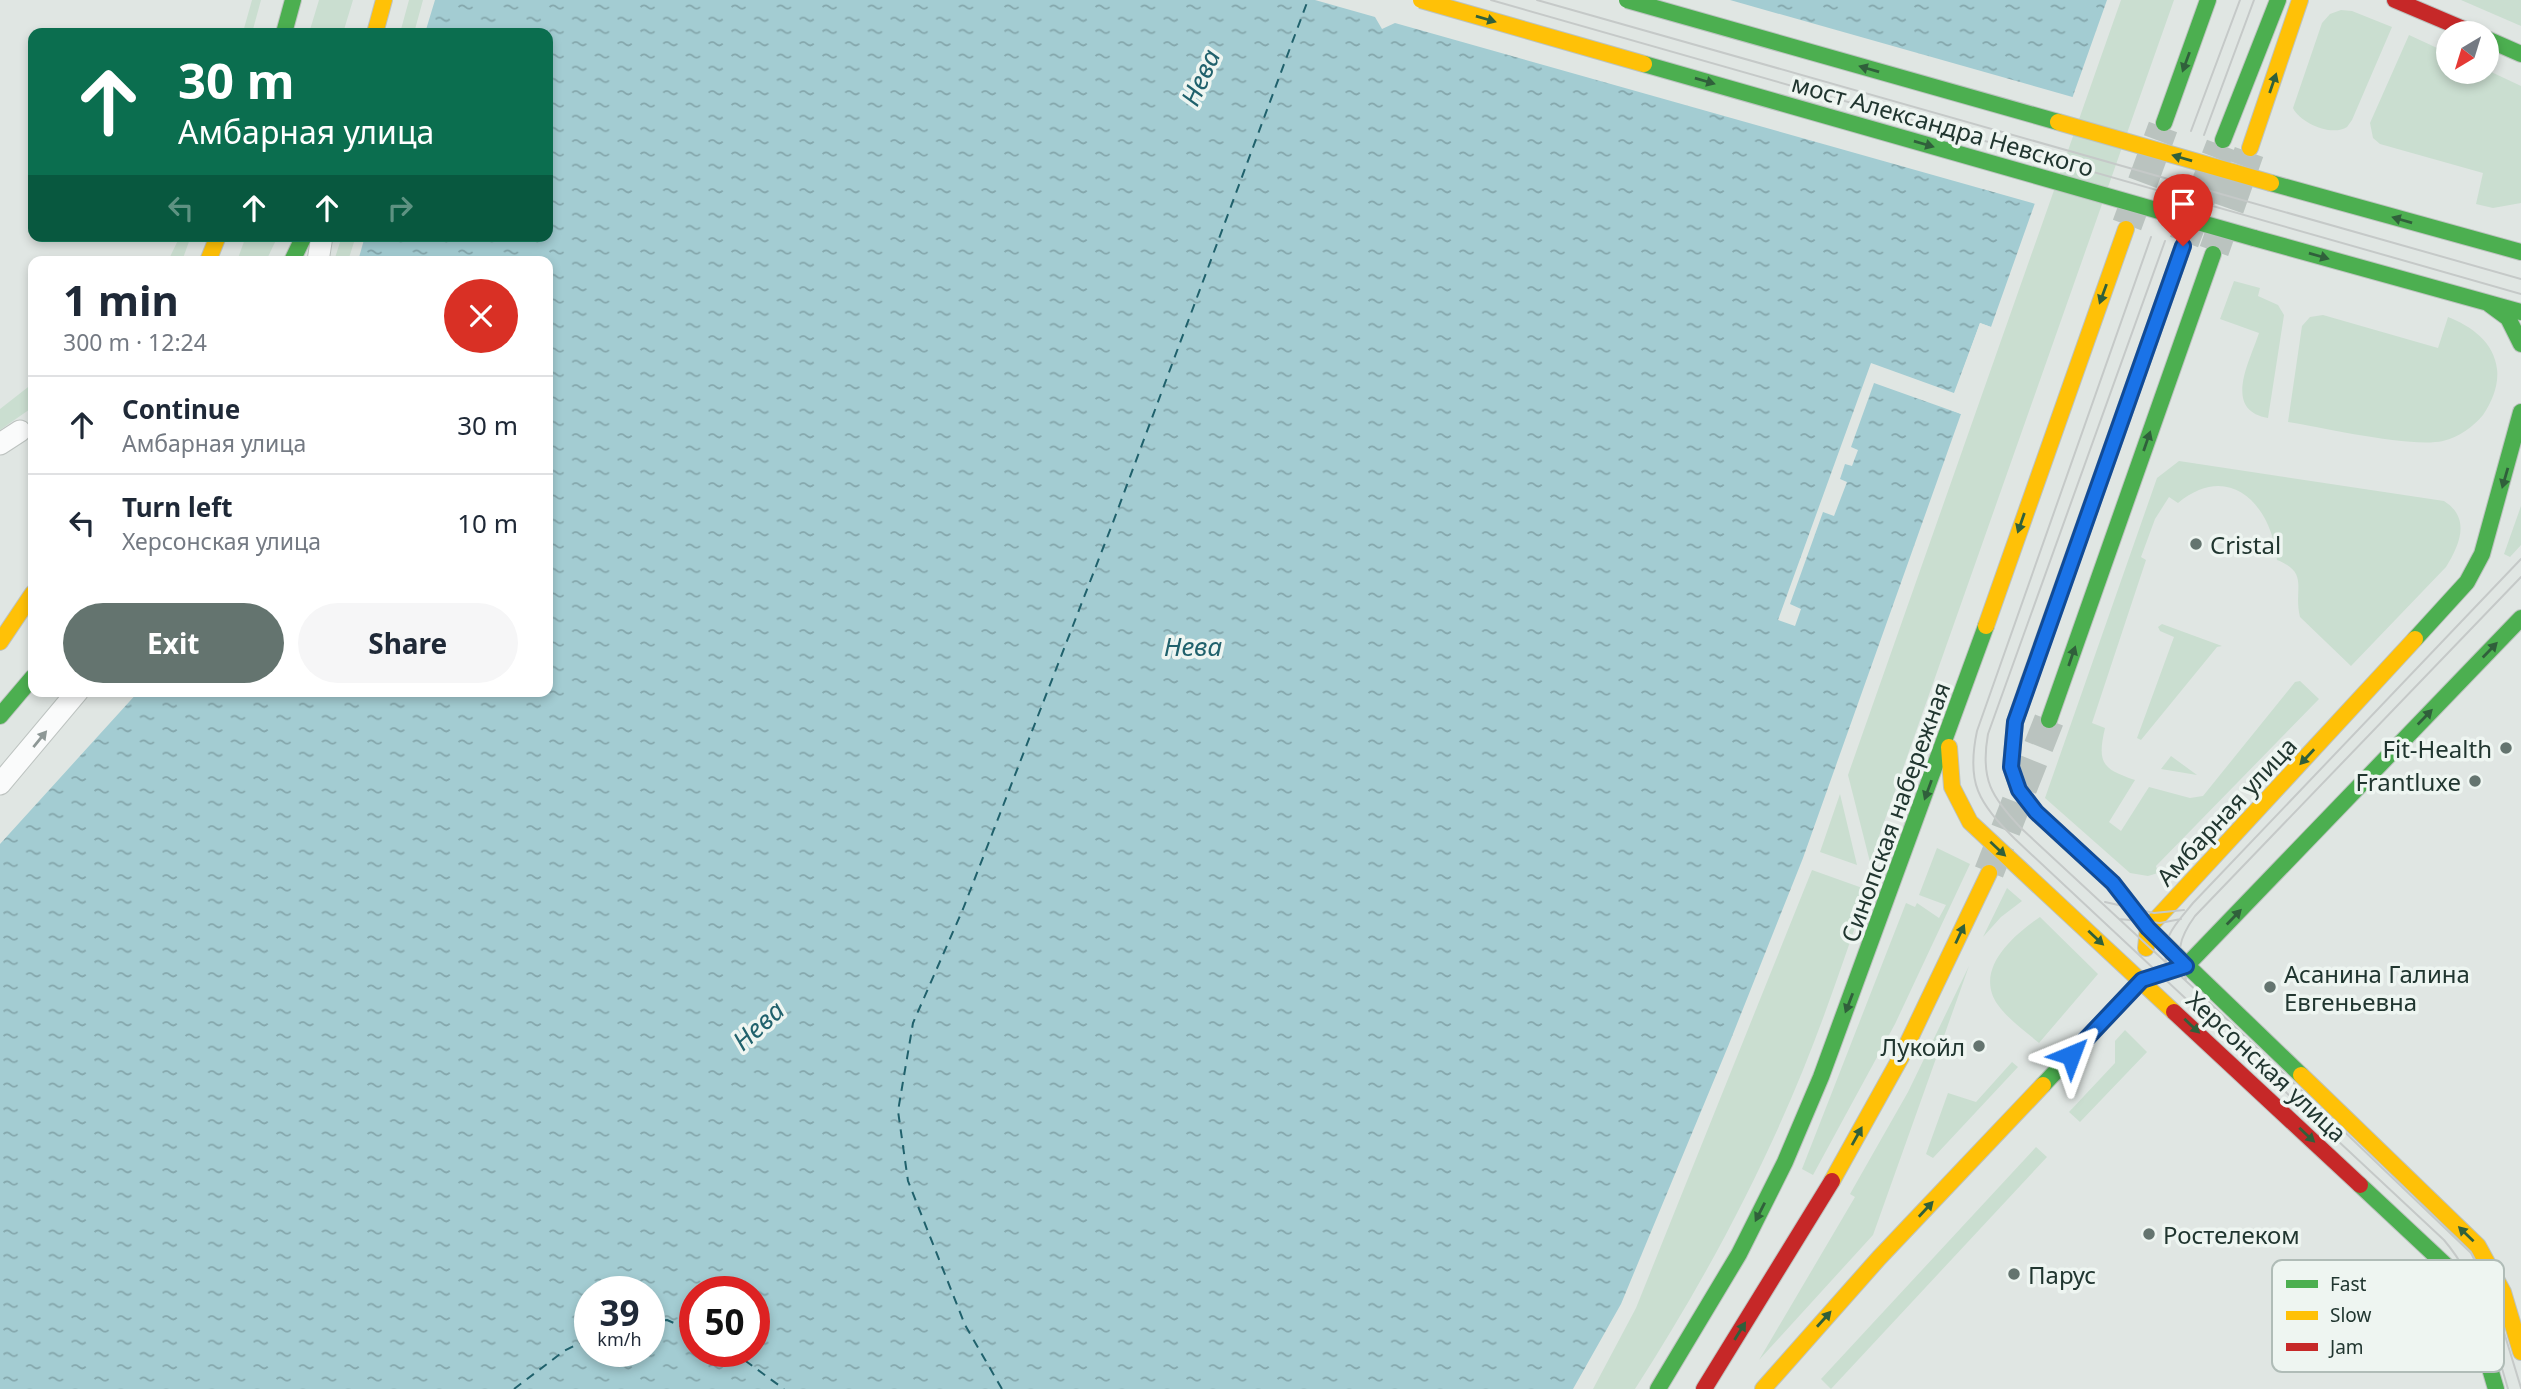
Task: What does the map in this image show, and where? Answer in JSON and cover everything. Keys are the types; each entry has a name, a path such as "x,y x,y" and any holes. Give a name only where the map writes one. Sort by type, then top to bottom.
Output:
{"main road":[{"path":"285,28 293,0"},
{"path":"376,28 384,0"},
{"name":"мост Александра Невского","path":"1421,0 2521,313"},
{"name":"мост Александра Невского","path":"1627,0 2467,239 2521,252"},
{"path":"2164,123 2208,0"},
{"path":"2223,140 2278,0"},
{"path":"2395,0 2445,21"},
{"path":"2250,148 2301,2"},
{"path":"2499,44 2521,54"},
{"name":"Синопская набережная","path":"1658,1389 1733,1264 1785,1161 1821,1077 1951,726 2126,229"},
{"path":"2467,239 2515,234"},
{"name":"Херсонская улица","path":"2183,246 2015,722 2011,767 2019,790 2036,812 2113,883 2148,928 2478,1246 2487,1260"},
{"path":"2049,720 2213,254"},
{"path":"2489,304 2508,318 2521,344"},
{"name":"Амбарная улица","path":"2148,928 2467,582 2482,554 2521,412"},
{"path":"0,642 28,600"},
{"path":"1763,1389 1879,1258 2142,980 2186,966 2521,618"},
{"path":"0,716 28,683"},
{"name":"Херсонская улица","path":"1951,726 1949,777 1952,796 1970,822 2440,1260"},
{"path":"1704,1389 1779,1270 1867,1119 1925,1009 1989,873"},
{"path":"2142,980 2148,928"},
{"name":"Херсонская улица","path":"2504,1290 2515,1312 2521,1352"},
{"name":"Херсонская улица","path":"2491,1372 2496,1389"}],"street":[{"path":"0,444 20,431"},
{"path":"0,784 73,697"}],"green space":[{"path":"252,0 261,0 253,28 244,28"},
{"path":"319,0 353,0 345,28 311,28"},
{"path":"409,0 423,0 415,28 401,28"},
{"path":"2121,0 2174,0 1870,862 1848,775"},
{"path":"2461,0 2521,0 2521,26"},
{"path":"2341,10 2352,11 2392,27 2352,120 2347,127 2333,130 2309,123 2293,108 2322,23 2330,14"},
{"path":"2409,35 2436,47 2436,84 2499,84 2499,76 2521,86 2521,203 2493,208 2476,204 2483,173 2380,144 2373,138 2370,123"},
{"path":"177,242 189,242 184,256 170,256"},
{"path":"244,242 275,242 268,256 239,256"},
{"path":"340,242 354,242 350,256 336,256"},
{"path":"2234,281 2260,288 2258,296 2278,305 2284,315 2268,418 2254,413 2246,405 2243,395 2246,370 2259,333 2220,319"},
{"path":"2323,315 2438,348 2448,317 2473,330 2491,351 2497,369 2494,393 2483,415 2460,434 2443,441 2429,442 2390,440 2288,422 2302,326 2310,317"},
{"path":"28,387 28,410 0,430 0,409"},
{"path":"2179,461 2444,501 2458,515 2460,532 2446,567 2351,666 2300,617 2297,576 2294,570 2277,560 2267,522 2245,495 2231,488 2215,486 2197,491 2178,503 2169,497 2155,519 2141,557 2146,560 2092,723 2105,728 2102,757 2105,763 2115,772 2135,780 2109,822 2121,831 2149,787 2190,798 2203,796 2295,682 2300,681 2319,699 2156,866 2158,873 2148,876 2130,873 2045,798 2157,478"},
{"path":"2521,506 2521,545 2510,557 2504,554"},
{"path":"2162,624 2222,646 2217,647 2141,740 2137,738 2174,637 2160,631 2158,627"},
{"path":"2171,756 2197,775 2161,769"},
{"path":"1840,794 1857,865 1820,852"},
{"path":"1937,848 1970,864 1895,1024 1813,1175 1802,1169 1906,903 1915,907 1917,903 1939,918 1946,905 1919,895"},
{"path":"1812,870 1868,890 1786,1111 1726,1233 1635,1389 1593,1389 1636,1308"},
{"path":"2007,888 2022,901 2001,917 1983,937"},
{"path":"2040,917 2098,974 2039,1043 1998,1005 1990,979 1993,967 2008,944"},
{"path":"1969,966 1873,1235 1759,1360 1855,1197 1850,1194 1908,1092"},
{"path":"2125,1030 2147,1052 2080,1122 2069,1112 2115,1063 2115,1041"},
{"path":"2012,1062 2018,1067 1933,1158 1926,1154 1948,1093 1976,1102"},
{"path":"2036,1147 2047,1157 1831,1389 1821,1379"}],"water":[{"name":"Нева","path":"435,0 2107,0 1991,327 1980,323 1949,409 1961,414 1803,858 1621,1304 1573,1389 0,1389 0,844 134,697 553,697 553,256 359,256 363,242 553,242 553,28 427,28"}],"pier":[{"path":"1315,0 1730,0 2076,98 2039,205 1395,23 1382,29 1375,17"},
{"path":"1980,323 1991,327 1990,330 1982,327 1953,407 1962,410 1961,414 1874,383 1851,447 1858,450 1852,466 1845,464 1840,479 1847,482 1834,516 1823,512 1790,604 1801,609 1795,626 1778,620 1871,363 1954,393"}],"ferry route":[{"path":"1002,1389 965,1325 908,1181 898,1111 913,1023 963,909 1112,525 1308,0"},
{"path":"665,1320 679,1325"},
{"path":"514,1389 574,1346"},
{"path":"754,1367 784,1389"}],"tunnel":[{"path":"2127,225 2163,127"},
{"path":"2184,242 2221,145"},
{"path":"2214,251 2249,152"},
{"path":"1989,872 2049,720"}],"tram line":[{"path":"1491,0 2521,294"},
{"path":"1537,0 2521,279"},
{"path":"2191,131 2240,0"},
{"path":"2204,135 2254,0"},
{"path":"2151,237 1977,731 1974,778 1978,791 1992,814 2015,839 2444,1240 2459,1260"},
{"path":"2165,241 1988,734 1986,763 1990,786 2002,807 2022,829 2213,1006 2471,1253 2475,1260"},
{"path":"2167,967 2165,956 2168,939 2175,925 2193,903 2521,559"},
{"path":"2186,979 2180,946 2185,931 2195,916 2521,577"},
{"path":"2105,902 2154,913 2184,910"},
{"path":"2119,919 2160,923 2181,919"},
{"path":"2504,1332 2521,1388"},
{"path":"2503,1372 2508,1389"}],"traffic: fast":[{"path":"285,28 293,0"},
{"path":"1627,0 2058,122"},
{"path":"2164,123 2208,0"},
{"path":"2223,140 2278,0"},
{"path":"2499,44 2521,54"},
{"path":"1644,64 2254,238"},
{"path":"2271,183 2521,252"},
{"path":"2254,238 2521,312"},
{"path":"294,256 301,242"},
{"path":"2049,720 2213,254"},
{"path":"2489,304 2508,318 2521,344"},
{"path":"2415,639 2467,582 2482,554 2521,412"},
{"path":"2043,1085 2142,980 2186,966 2521,618"},
{"path":"1658,1389 1739,1254 1785,1162 1821,1077 1986,626"},
{"path":"2029,681 2015,722 2011,767 2019,790 2036,812 2113,883 2148,928 2301,1075"},
{"path":"0,716 28,683"},
{"path":"2360,1185 2440,1260"},
{"path":"2491,1372 2496,1389"}],"traffic: slow":[{"path":"376,28 384,0"},
{"path":"1421,0 1644,64"},
{"path":"2250,148 2300,0"},
{"path":"2058,122 2271,183"},
{"path":"1986,626 2126,229"},
{"path":"210,256 216,242"},
{"path":"2029,681 2183,246"},
{"path":"0,642 28,600"},
{"path":"2146,948 2148,928 2415,639"},
{"path":"1949,747 1952,787 1970,822 2174,1012"},
{"path":"1832,1181 1901,1057 1989,873"},
{"path":"2301,1075 2478,1246 2486,1260"},
{"path":"1763,1389 1879,1258 2043,1085"},
{"path":"2504,1295 2521,1352"}],"traffic: jam":[{"path":"2395,0 2445,21"},
{"path":"2174,1012 2360,1185"},
{"path":"1704,1389 1832,1181"}],"place":[{"name":"Cristal","path":"2196,544"},
{"name":"Fit-Health","path":"2506,748"},
{"name":"Frantluxe","path":"2475,781"},
{"name":"Асанина Галина Евгеньевна","path":"2270,987"},
{"name":"Лукойл","path":"1979,1046"},
{"name":"Ростелеком","path":"2149,1234"},
{"name":"Парус","path":"2014,1274"}],"route":[{"path":"2071,1055 2142,980 2186,966 2148,928 2113,883 2036,812 2019,790 2011,767 2010,748 2015,722 2183,246"}]}
